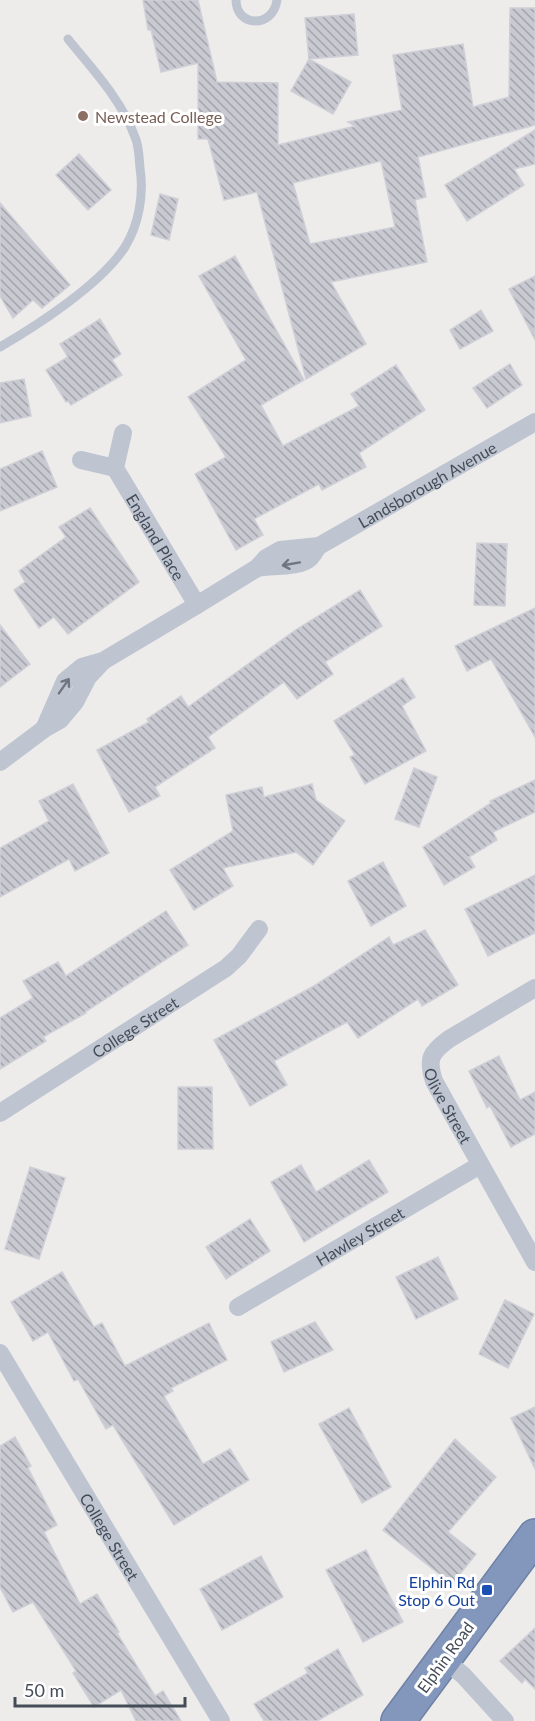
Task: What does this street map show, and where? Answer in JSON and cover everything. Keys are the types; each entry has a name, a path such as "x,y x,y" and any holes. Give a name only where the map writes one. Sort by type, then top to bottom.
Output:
{"highway":[{"name":"Elphin Road","path":"398,1721 535,1536"}],"street":[{"name":"Landsborough Avenue","path":"1,760 60,720 75,702 88,677 103,661 257,568 295,565 309,559 319,546 535,422"},
{"path":"81,460 115,468 123,433"},
{"name":"England Place","path":"115,468 197,605"},
{"name":"College Street","path":"0,1113 226,968 239,957 259,929"},
{"name":"Olive Street","path":"535,988 436,1048 431,1057 430,1068 434,1081 535,1262"},
{"name":"Hawley Street","path":"238,1307 480,1165"},
{"name":"College Street","path":"0,1353 221,1721"},
{"path":"444,1660 463,1675 505,1721"}],"lane":[{"path":"236,0 238,11 243,17 256,21 269,17 276,0"},
{"path":"0,346 34,327 104,272 124,248 136,224 143,187 136,138 114,95 68,39"}],"building":[{"path":"143,0 198,0 217,82 278,83 278,145 355,126 348,122 402,110 393,55 463,44 473,107 509,97 510,8 535,8 535,125 418,157 426,197 415,200 427,262 331,282 366,344 306,379 257,192 224,200 208,139 198,139 198,63 161,72 151,30 148,30","holes":["381,161 395,227 310,244 293,183"]},
{"path":"354,14 358,55 309,59 305,18"},
{"path":"309,59 351,82 333,114 291,91"},
{"path":"535,130 535,164 514,169 524,185 467,221 445,185"},
{"path":"79,154 111,190 88,210 56,175"},
{"path":"160,194 178,199 169,240 151,235"},
{"path":"0,203 70,285 42,308 33,300 13,318 0,296"},
{"path":"235,256 304,380 261,405 283,446 359,406 351,394 396,365 425,410 359,453 366,467 322,490 319,484 254,519 263,535 236,550 195,474 226,457 188,397 246,360 199,276"},
{"path":"535,276 535,340 509,289"},
{"path":"481,310 493,331 460,349 450,330"},
{"path":"100,319 121,354 112,360 122,375 71,405 68,401 66,402 46,370 68,357 60,344"},
{"path":"510,364 522,385 487,408 473,388"},
{"path":"24,379 31,416 0,423 0,383"},
{"path":"42,451 57,487 0,511 0,469"},
{"path":"90,508 139,582 68,634 54,617 39,628 14,590 25,582 19,571 66,537 59,527"},
{"path":"477,543 507,544 505,606 474,605"},
{"path":"360,590 382,626 325,662 333,674 297,699 284,682 208,737 215,748 155,787 160,796 129,812 97,750 149,722 147,719 181,696 188,707 297,629"},
{"path":"535,608 535,737 491,659 467,671 455,646"},
{"path":"0,625 30,664 0,687"},
{"path":"403,678 415,697 402,706 426,751 365,784 350,757 355,755 334,721"},
{"path":"414,768 437,777 419,827 395,819"},
{"path":"535,780 535,812 493,832 497,840 469,857 475,867 444,885 423,847 491,803 490,801"},
{"path":"73,784 109,853 75,871 69,859 0,897 0,848 49,821 39,801"},
{"path":"312,784 316,800 345,821 313,865 296,852 223,868 233,886 194,910 170,870 233,831 226,795 262,787 264,797"},
{"path":"383,862 406,906 371,926 348,881"},
{"path":"535,875 535,933 488,956 465,909"},
{"path":"166,911 188,945 86,1013 43,1037 46,1041 0,1069 0,1018 33,998 23,981 58,962 66,976"},
{"path":"425,930 458,985 422,1006 418,999 358,1038 347,1022 274,1061 287,1085 250,1106 214,1040 314,986 389,937 393,945"},
{"path":"499,1056 520,1100 535,1092 535,1134 511,1147 490,1106 487,1108 469,1071"},
{"path":"178,1087 212,1087 213,1149 178,1149"},
{"path":"369,1160 388,1192 304,1242 271,1182 301,1165 316,1192"},
{"path":"30,1167 65,1178 39,1259 5,1249"},
{"path":"250,1219 270,1251 226,1279 206,1247"},
{"path":"438,1257 458,1299 416,1319 396,1277"},
{"path":"62,1272 94,1327 102,1323 125,1366 209,1323 227,1360 171,1388 173,1391 164,1396 203,1464 230,1449 249,1480 174,1525 113,1425 106,1429 78,1379 74,1381 48,1332 33,1341 11,1302"},
{"path":"505,1300 534,1314 508,1368 479,1354"},
{"path":"315,1322 333,1350 284,1372 271,1342"},
{"path":"535,1407 535,1469 511,1418"},
{"path":"349,1408 391,1487 362,1503 319,1424"},
{"path":"15,1437 31,1466 28,1468 57,1525 44,1532 80,1604 97,1594 119,1632 117,1633 155,1696 163,1691 181,1721 136,1721 121,1690 94,1707 73,1673 76,1671 33,1602 13,1612 0,1587 0,1446"},
{"path":"455,1439 496,1477 448,1532 476,1554 452,1584 383,1530"},
{"path":"366,1550 403,1622 363,1642 326,1570"},
{"path":"261,1556 283,1597 222,1630 200,1589"},
{"path":"535,1628 535,1689 525,1679 522,1683 500,1661"},
{"path":"338,1649 363,1695 317,1721 264,1721 254,1704 308,1673 305,1668"}],"place":[{"name":"Newstead College","path":"83,116"},
{"name":"Elphin Rd Stop 6 Out","path":"487,1590"}]}
